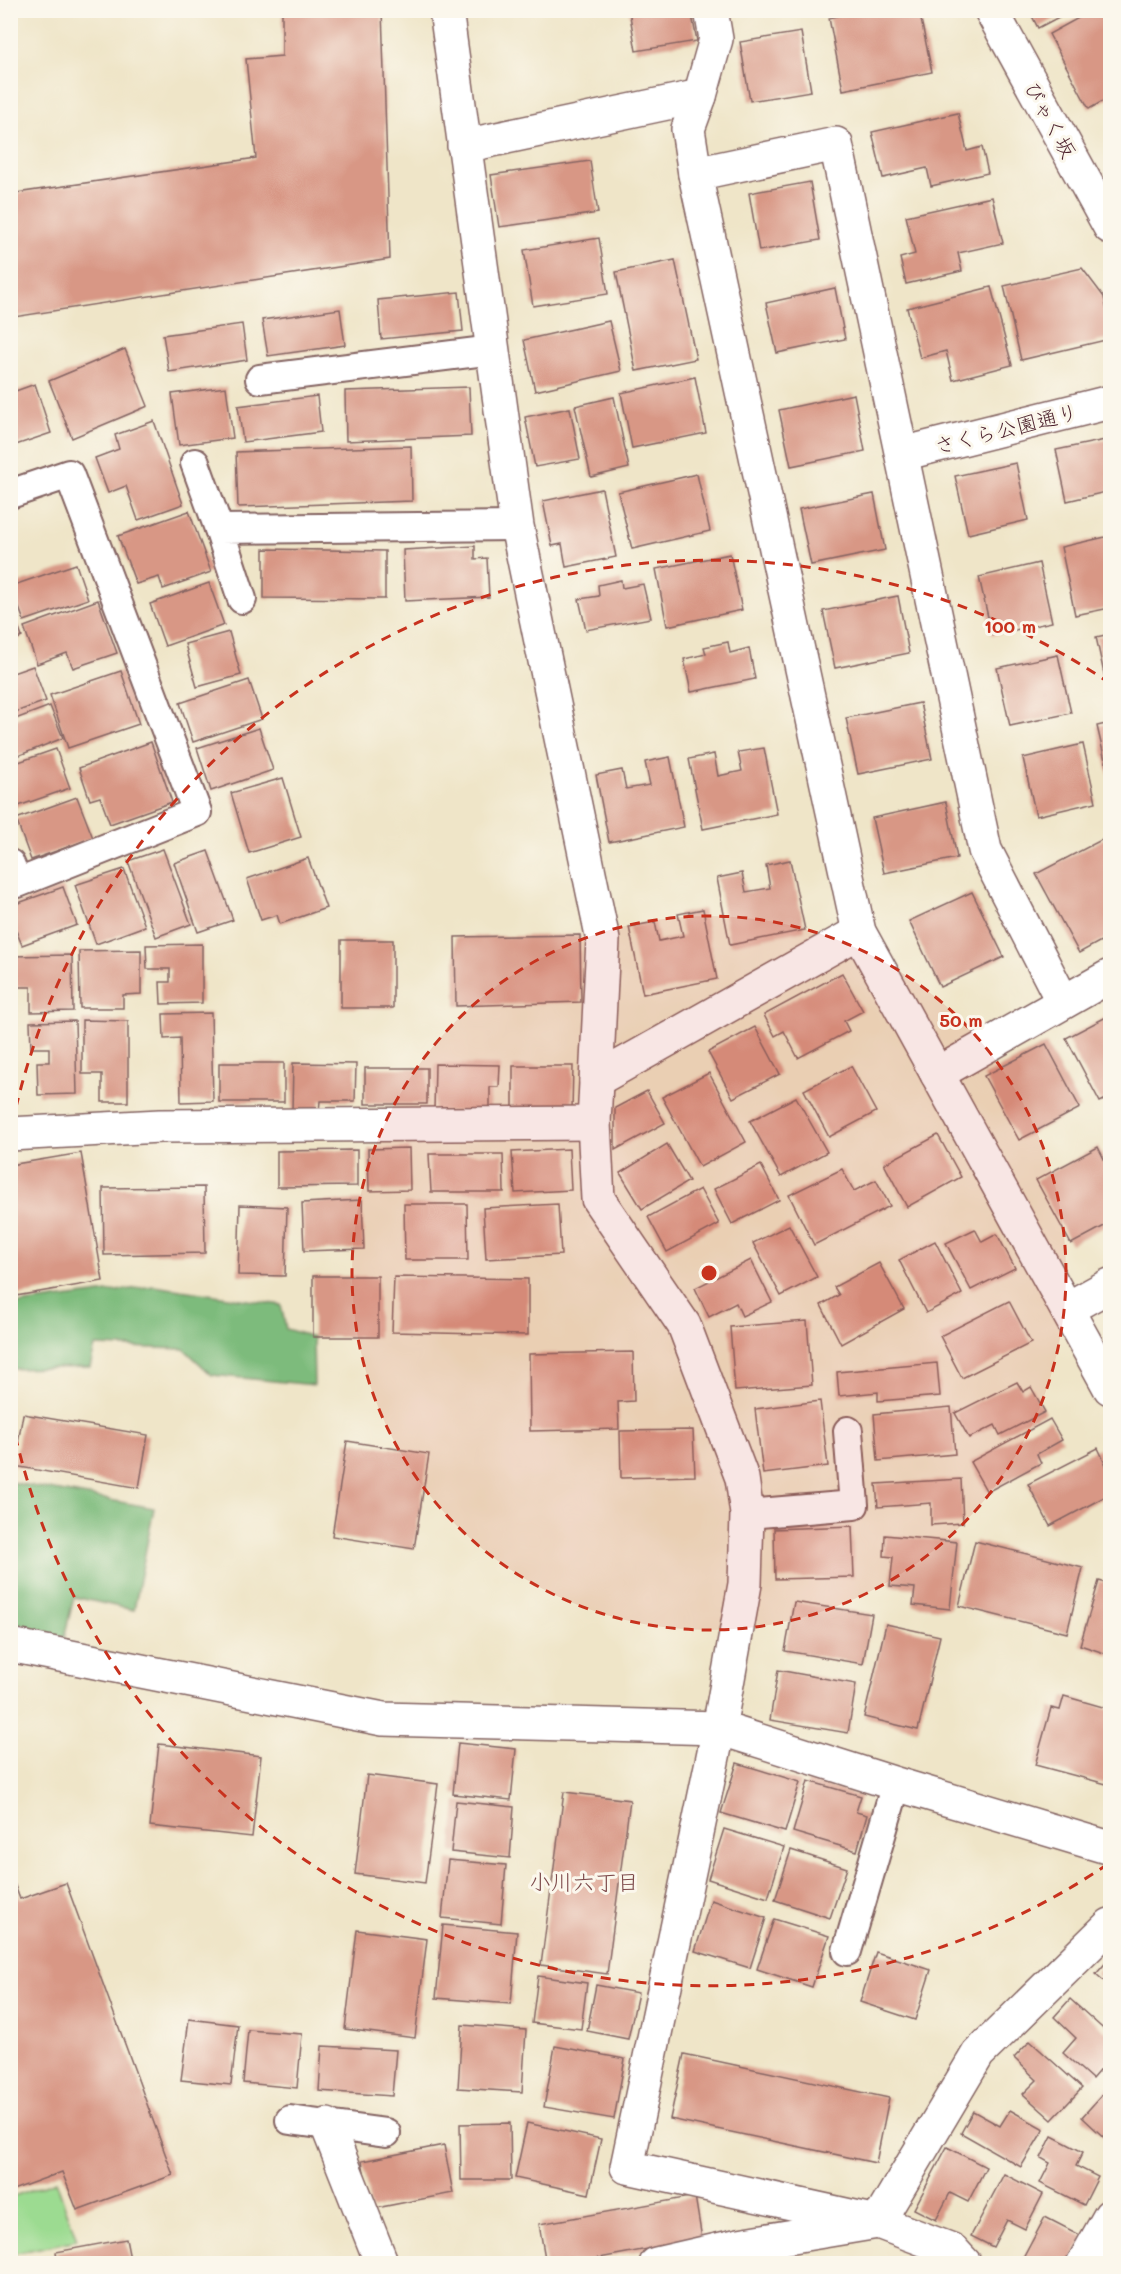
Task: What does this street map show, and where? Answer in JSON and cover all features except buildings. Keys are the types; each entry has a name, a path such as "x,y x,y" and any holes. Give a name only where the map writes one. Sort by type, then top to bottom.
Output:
{"street":[{"path":"446,10 517,526 603,940 594,1123 598,1199 684,1324 742,1478 747,1514 745,1584 719,1728 627,2168 878,2222 952,2250 965,2264"},
{"path":"711,10 716,39 688,129 695,174 859,932 1110,1388"},
{"name":"びゃく坂","path":"991,10 1110,227"},
{"path":"464,146 700,96"},
{"path":"695,174 836,144 985,850 1064,1002"},
{"name":"さくら公園通り","path":"902,454 1110,402"},
{"path":"596,1080 859,932"},
{"path":"937,1074 1110,976"},
{"path":"10,1134 160,1126 594,1123"},
{"path":"1067,1310 1110,1285"},
{"path":"10,1645 383,1719 719,1728 1110,1848"},
{"path":"656,2264 739,2245 878,2222 978,2054 1110,1925"},
{"path":"327,2125 382,2264"},
{"path":"1083,2264 1110,2216"}],"lane":[{"path":"260,379 493,350"},
{"path":"195,463 242,599"},
{"path":"10,494 69,474 197,812 18,883 10,864"},
{"path":"219,529 517,526"},
{"path":"747,1514 854,1505 848,1431"},
{"path":"847,1951 896,1784"},
{"path":"290,2120 386,2133"}],"green space":[{"path":"154,1286 281,1305 286,1329 313,1337 314,1385 212,1375 184,1349 95,1346 90,1367 11,1369 11,1305"},
{"path":"10,1482 154,1508 134,1610 74,1597 64,1638 14,1632 10,1616"},
{"path":"56,2181 77,2240 11,2254 11,2197"}],"district":[{"name":"小川六丁目","path":"584,1881"}]}
